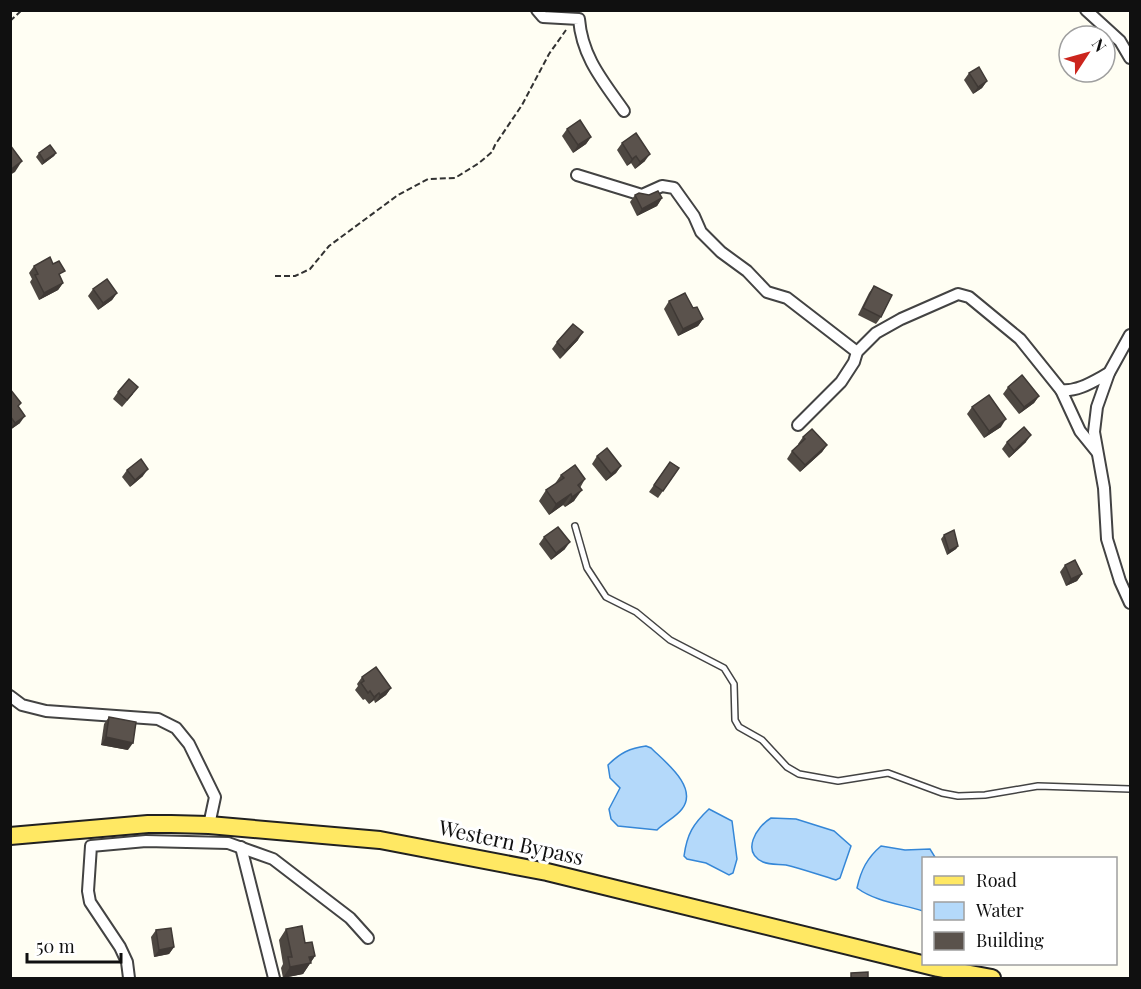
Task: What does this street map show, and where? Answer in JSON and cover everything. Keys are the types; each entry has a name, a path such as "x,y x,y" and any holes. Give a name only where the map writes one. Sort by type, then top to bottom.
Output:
{"main road":[{"name":"Western Bypass","path":"10,836 148,824 209,825 380,840 548,872 922,964"},
{"name":"Western Bypass","path":"926,965 992,978"}],"street":[{"path":"537,10 543,17 579,20 581,38 590,62 624,111"},
{"path":"1086,10 1120,41 1131,58"},
{"path":"577,175 642,195 662,186 674,188 694,216 701,232 720,252 747,271 767,292 787,298 857,352"},
{"path":"798,425 841,382 857,352 876,333 892,323 958,294 969,297 1020,339 1061,390 1080,431 1097,452"},
{"path":"1131,335 1109,373 1097,407 1094,432 1104,488 1107,539 1120,581 1131,603"},
{"path":"1061,390 1068,391 1083,387 1109,373"},
{"path":"10,696 22,705 46,711 158,719 176,728 189,744 215,797 209,825"},
{"path":"129,978 127,962 120,947 90,902 88,891 91,846 146,841 228,843 273,859 350,918 368,938"},
{"path":"241,848 274,978"}],"lane":[{"path":"575,526 587,568 606,597 636,612 670,640 724,669 734,684 735,720 739,728 762,740 787,767 799,774 838,781 888,773 942,793 958,796 985,795 1038,786 1131,789"}],"path":[{"path":"10,21 22,10"},
{"path":"275,276 295,276 310,269 329,246 398,195 428,179 455,178 479,163 492,152 522,105 556,42 579,20"}],"water":[{"path":"646,746 651,748 678,775 686,792 686,801 679,812 657,830 618,826 611,819 609,809 620,788 610,778 608,765 625,752"},
{"path":"709,809 732,821 737,859 733,873 729,875 706,863 687,859 684,856 692,830"},
{"path":"771,818 796,819 834,831 851,846 840,878 836,880 786,865 766,863 756,858 752,846 753,840 760,827"},
{"path":"881,846 905,850 930,849 935,857 922,857 922,911 880,900 857,888 865,865"}],"building":[{"path":"979,67 987,81 978,87 969,73"},
{"path":"580,120 591,137 578,145 567,129"},
{"path":"636,133 650,154 640,162 636,156 632,159 622,143"},
{"path":"10,145 22,161 10,170"},
{"path":"50,145 56,153 44,161 39,153"},
{"path":"658,191 662,198 642,209 635,195 639,193 649,195"},
{"path":"50,257 53,264 59,261 65,271 59,274 63,283 44,293 35,275 38,274 34,266"},
{"path":"107,279 117,293 103,303 93,289"},
{"path":"874,286 892,295 881,317 863,308"},
{"path":"685,293 693,308 697,307 703,319 683,329 669,301"},
{"path":"573,324 583,332 565,351 557,342"},
{"path":"1022,375 1039,396 1024,407 1008,387"},
{"path":"129,379 138,387 127,400 118,392"},
{"path":"10,389 21,403 18,406 25,416 15,423 10,416"},
{"path":"989,395 1006,419 989,431 972,407"},
{"path":"1024,427 1031,435 1014,451 1007,442"},
{"path":"812,429 827,445 805,465 792,451"},
{"path":"607,448 621,466 611,474 597,456"},
{"path":"141,459 148,469 135,480 127,470"},
{"path":"670,462 679,468 663,491 654,485"},
{"path":"575,465 585,479 578,485 582,490 556,504 546,490 564,478 561,475"},
{"path":"558,527 570,542 556,553 544,537"},
{"path":"954,530 958,546 949,551 944,535"},
{"path":"1075,560 1082,574 1071,579 1065,565"},
{"path":"376,667 391,688 374,697 361,683 364,681 362,677"},
{"path":"109,717 136,722 133,743 106,737"},
{"path":"302,926 305,943 312,942 315,956 309,957 311,963 290,967 288,957 292,957 286,929"},
{"path":"171,928 174,947 159,950 156,930"},
{"path":"868,972 868,978 851,978 851,973"}]}
